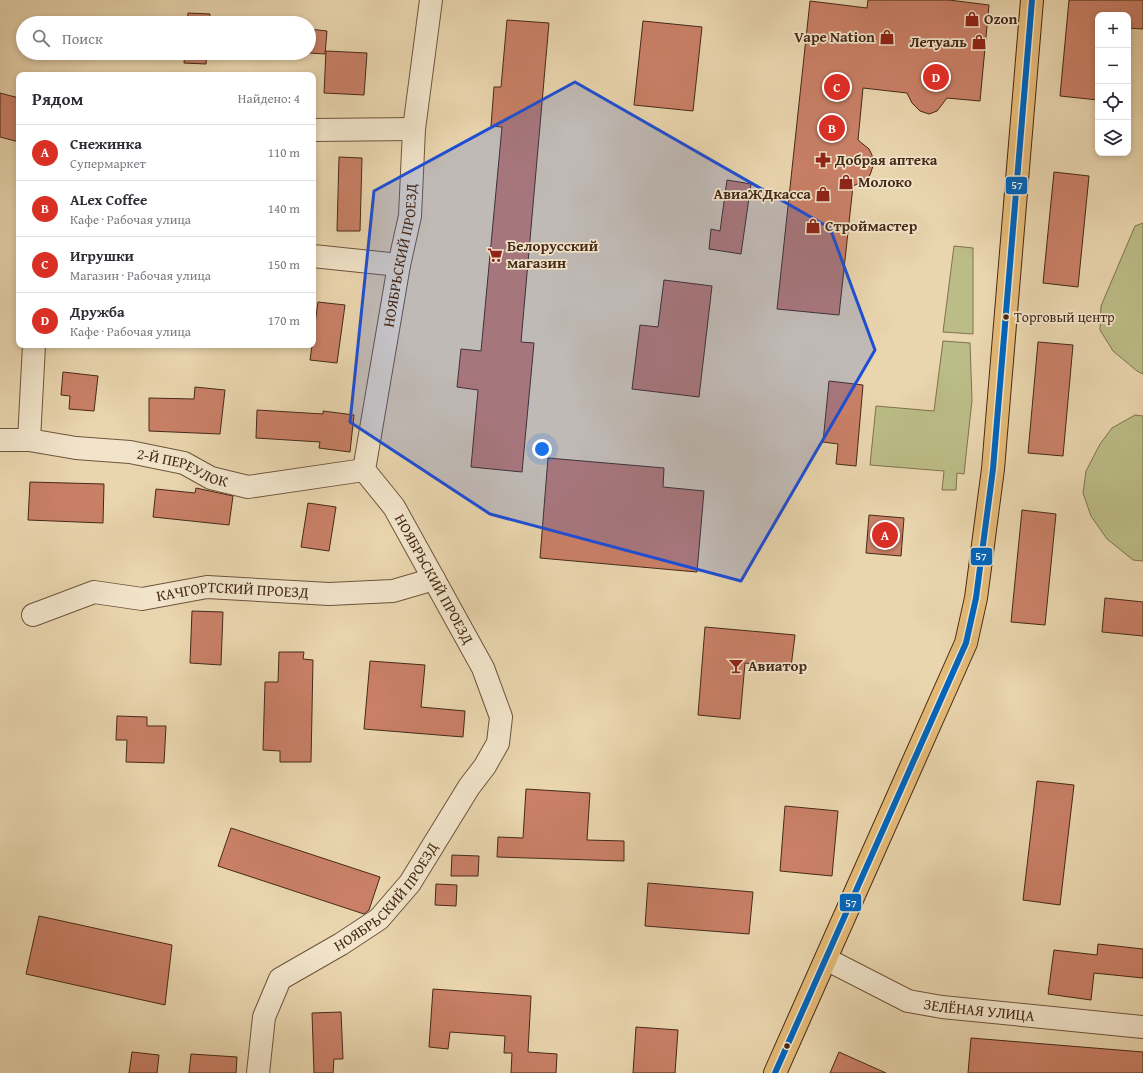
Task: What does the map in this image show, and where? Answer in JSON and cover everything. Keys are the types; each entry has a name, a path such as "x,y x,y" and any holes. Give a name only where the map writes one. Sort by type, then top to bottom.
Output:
{"main road":[{"path":"775,1073 966,643 976,598 993,469 1032,0"}],"street":[{"name":"НОЯБРЬСКИЙ ПРОЕЗД","path":"258,1073 264,1017 280,979 342,944 380,919 410,883 498,743 501,717 483,668 394,507 364,470 399,266 410,216 414,129 431,0"},
{"path":"316,130 414,129"},
{"path":"316,256 399,266"},
{"path":"29,440 34,348"},
{"name":"2-Й ПЕРЕУЛОК","path":"0,440 29,440 76,448 130,452 184,464 211,478 248,487 364,470"},
{"name":"КАЧГОРТСКИЙ ПРОЕЗД","path":"33,615 94,592 142,599 207,587 329,594 393,591 434,579"},
{"name":"ЗЕЛЁНАЯ УЛИЦА","path":"826,959 908,1001 942,1007 1143,1027"}],"highlighted area":[{"path":"575,82 830,228 875,350 741,581 490,514 350,422 374,191"}],"green space":[{"path":"1143,223 1143,374 1137,371 1113,351 1100,330 1101,306 1135,226"},
{"path":"954,246 973,248 973,334 943,332"},
{"path":"943,341 970,343 972,400 964,474 957,473 956,490 942,490 944,471 870,465 876,406 934,411"},
{"path":"1135,415 1143,416 1143,561 1133,560 1107,539 1091,516 1083,493 1086,471 1100,444 1112,428"}],"building":[{"path":"868,0 949,0 989,5 980,101 947,98 937,111 929,114 920,111 912,103 907,93 863,88 858,140 869,149 872,155 873,166 870,175 866,180 853,186 839,315 777,309 810,1 867,8"},
{"path":"1069,0 1143,0 1143,29 1131,28 1131,12 1095,12 1095,100 1060,96"},
{"path":"188,13 210,14 210,16 188,16"},
{"path":"507,20 549,23 521,342 534,343 522,472 471,467 478,390 457,387 461,349 481,351 502,127 491,126 494,87 501,87"},
{"path":"643,21 702,27 693,111 634,105"},
{"path":"316,30 327,31 325,54 316,53"},
{"path":"326,51 367,53 364,95 324,93"},
{"path":"184,60 206,60 206,64 184,63"},
{"path":"0,93 16,97 16,141 0,137"},
{"path":"339,157 362,158 360,231 337,231"},
{"path":"1054,172 1089,176 1078,287 1043,283"},
{"path":"727,180 751,184 741,254 709,249 711,229 720,231"},
{"path":"664,280 712,286 699,397 632,389 640,325 658,327"},
{"path":"318,302 345,305 337,363 310,360 312,348 316,348 316,316"},
{"path":"1038,342 1073,345 1063,456 1028,453"},
{"path":"63,372 98,376 94,411 69,409 70,396 61,395"},
{"path":"829,381 863,385 856,466 836,464 838,444 823,442"},
{"path":"195,387 225,390 220,434 149,431 149,398 194,399"},
{"path":"257,410 323,414 323,411 354,415 350,452 319,448 320,442 256,438"},
{"path":"548,458 664,468 663,487 704,491 697,572 540,558"},
{"path":"30,482 104,484 103,523 28,520"},
{"path":"196,488 233,496 229,525 153,517 156,489 195,493"},
{"path":"308,503 336,507 329,551 301,547"},
{"path":"1022,510 1056,514 1045,625 1011,622"},
{"path":"869,515 904,518 901,556 866,553"},
{"path":"1105,598 1143,602 1143,636 1102,632"},
{"path":"192,611 223,612 221,665 190,663"},
{"path":"705,627 795,635 791,667 745,663 740,719 698,715"},
{"path":"279,652 304,652 303,659 313,660 311,762 280,762 280,751 263,750 265,682 278,682"},
{"path":"370,661 425,665 421,707 465,711 463,737 364,729"},
{"path":"117,716 147,717 147,726 166,726 164,763 126,762 127,740 116,740"},
{"path":"1037,781 1074,785 1060,905 1023,900"},
{"path":"526,789 590,793 587,840 624,841 624,861 497,857 498,837 523,838"},
{"path":"785,806 838,811 832,876 780,871"},
{"path":"231,828 380,877 369,910 364,914 218,866"},
{"path":"452,855 479,856 478,876 451,876"},
{"path":"648,883 753,892 749,934 645,926"},
{"path":"436,884 457,885 456,906 435,905"},
{"path":"39,916 172,945 165,1005 26,974"},
{"path":"1098,944 1143,949 1143,978 1094,973 1091,1000 1048,994 1054,950 1097,955"},
{"path":"433,989 531,996 528,1052 557,1054 556,1073 511,1073 512,1053 504,1053 505,1036 450,1032 448,1049 429,1047"},
{"path":"341,1012 343,1059 334,1059 333,1073 314,1073 312,1013"},
{"path":"636,1027 678,1030 675,1073 633,1073"},
{"path":"971,1038 1143,1052 1143,1073 968,1073"},
{"path":"132,1052 159,1055 157,1073 129,1073"},
{"path":"839,1052 886,1073 830,1073"},
{"path":"191,1054 237,1057 236,1073 189,1073"}],"transit line":[{"name":"57","path":"775,1073 966,643 976,598 993,469 1032,0"}],"place":[{"name":"Ozon","path":"972,19"},
{"name":"Vape Nation","path":"887,37"},
{"name":"Летуаль","path":"979,42"},
{"name":"Дружба","path":"936,77"},
{"name":"Игрушки","path":"837,87"},
{"name":"ALex Coffee","path":"832,128"},
{"name":"Добрая аптека","path":"823,160"},
{"name":"Молоко","path":"846,182"},
{"name":"АвиаЖДкасса","path":"823,194"},
{"name":"Строймастер","path":"813,226"},
{"name":"Белорусский магазин","path":"495,255"},
{"name":"Торговый центр","path":"1006,317"},
{"name":"Снежинка","path":"885,535"},
{"name":"Авиатор","path":"736,666"}]}
